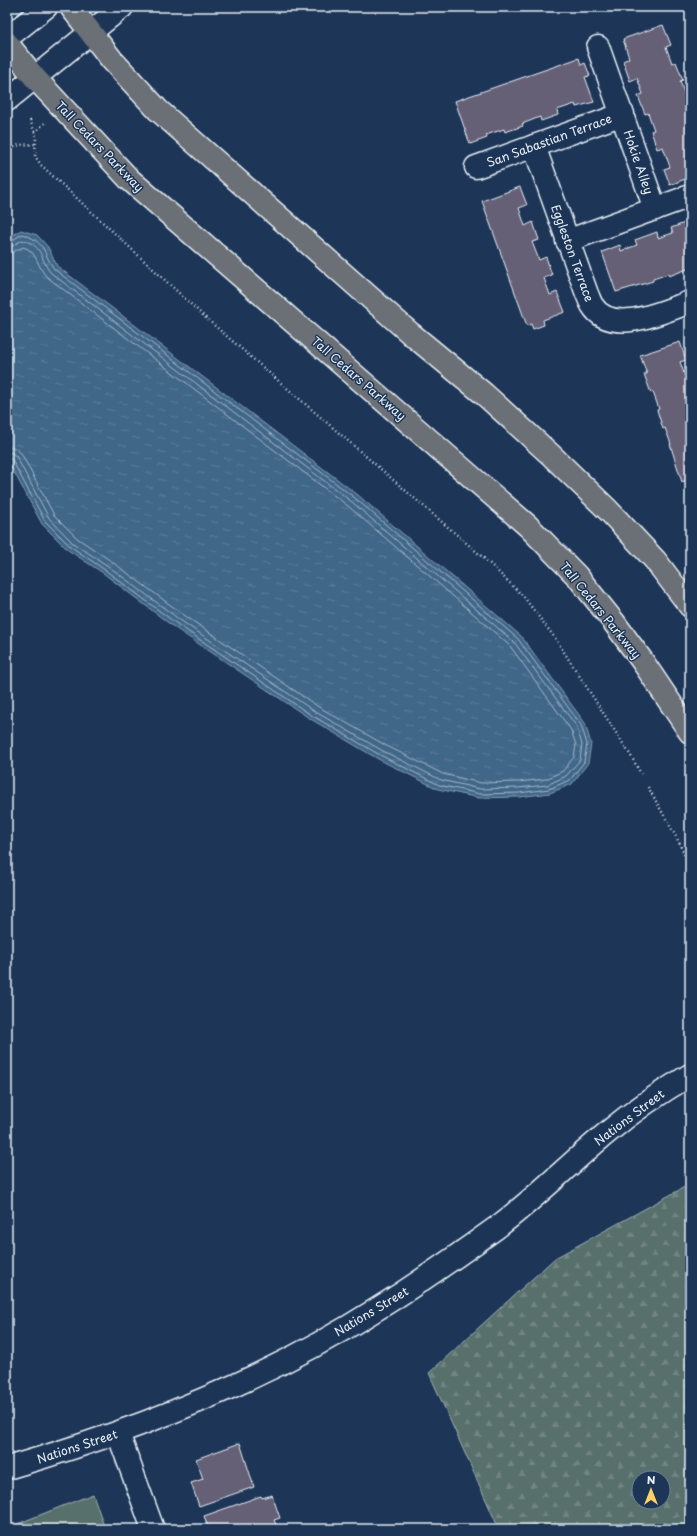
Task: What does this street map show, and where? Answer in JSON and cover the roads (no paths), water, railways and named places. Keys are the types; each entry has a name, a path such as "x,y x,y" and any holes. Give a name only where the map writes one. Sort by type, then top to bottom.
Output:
{"main road":[{"path":"71,7 117,65 158,110 405,328 484,394 551,455 608,510 655,560 690,606"},
{"name":"Tall Cedars Parkway","path":"7,43 35,78 90,139 129,179 528,526 576,576 613,621 690,732"}],"street":[{"path":"7,38 46,7"},
{"path":"7,100 122,7"},
{"name":"Hokie Alley","path":"598,47 655,209"},
{"name":"San Sabastian Terrace","path":"476,167 622,114"},
{"name":"Eggleston Terrace","path":"534,146 567,241 592,306 607,318 617,321 634,320 690,302"},
{"name":"Hokie Alley","path":"567,241 690,196"},
{"name":"Nations Street","path":"7,1468 118,1434 223,1391 300,1353 375,1310 447,1264 508,1219 608,1132 663,1091 690,1075"},
{"path":"118,1434 153,1529"}],"water":[{"path":"21,230 37,235 48,247 57,266 358,495 521,636 585,723 591,744 588,763 572,784 550,793 519,797 479,798 438,789 378,759 309,718 175,628 103,573 68,550 42,524 7,459 7,239"}]}
